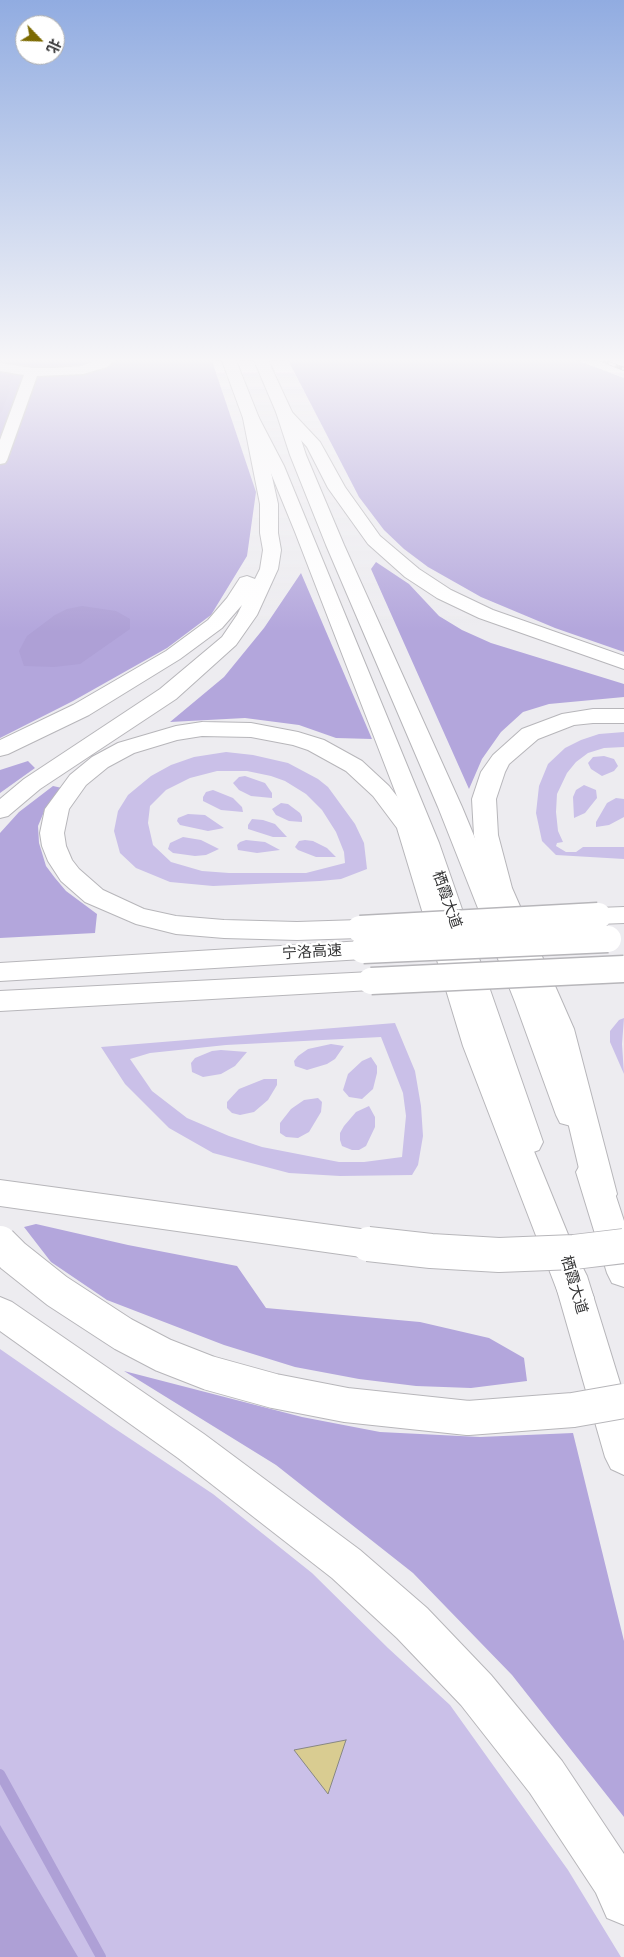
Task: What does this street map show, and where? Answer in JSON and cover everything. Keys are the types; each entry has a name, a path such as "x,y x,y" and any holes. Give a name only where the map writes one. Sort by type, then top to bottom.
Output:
{"highway":[{"path":"0,811 32,784 141,712 190,676 229,641 247,615 269,569 272,550 269,533 269,504 256,449"},
{"name":"栖霞大道","path":"267,449 304,532 427,844 551,1212 624,1457"},
{"path":"296,449 335,545 454,816 529,1002 601,1194"},
{"path":"316,449 337,488 374,540 412,573 444,594 486,614 624,663"},
{"path":"0,749 81,710 172,655 215,624 245,586 261,557 269,533"},
{"path":"624,716 593,716 570,719 530,734 501,760 493,772 484,798 486,835 498,888 560,1029 601,1194 624,1273"},
{"path":"361,940 297,931 224,929 176,925 136,916 94,896 80,886 70,875 60,861 54,846 52,833 57,809 78,780 100,762 126,748 149,740 176,733 202,730 251,730 298,739 316,745 354,766 381,791 409,827 477,1046 577,1298"},
{"name":"宁洛高速","path":"0,972 361,940 617,923"},
{"path":"0,956 54,949 361,940"},
{"name":"宁洛高速","path":"0,1002 624,968"},
{"path":"0,1193 368,1244 432,1251 499,1255 574,1252 624,1246"},
{"path":"0,1242 57,1291 123,1334 163,1355 209,1373 274,1391 356,1406 468,1418 573,1410 624,1401"},
{"path":"0,1312 191,1446 346,1564 412,1623 476,1690 546,1777 612,1877 624,1901"}],"shaded area":[{"path":"0,449 242,449 256,492 247,556 211,615 167,648 73,701 0,738"},
{"path":"334,449 624,449 624,652 555,628 481,597 428,567 404,549 384,530 359,497"},
{"path":"376,562 409,584 439,616 462,630 491,643 624,684 624,697 549,704 523,712 501,732 482,759 469,789 371,569"},
{"path":"301,573 372,739 336,738 299,725 245,718 170,722 224,677 264,628"},
{"path":"82,606 116,611 130,619 130,629 80,664 54,667 24,666 19,651 27,636 55,615 67,609"},
{"path":"624,732 624,747 604,748 588,753 576,762 567,773 557,794 558,831 563,842 557,843 556,846 566,852 576,852 583,847 624,847 624,859 556,855 542,841 536,813 539,786 548,764 565,748 581,740 599,734"},
{"path":"226,752 253,755 288,763 318,779 328,787 355,824 364,843 367,869 341,879 213,886 170,882 136,868 120,853 114,831 118,811 128,795 151,776 171,765 194,757","holes":["217,771 247,771 285,781 306,794 322,810 336,832 344,852 345,863 306,873 202,871 171,862 153,845 148,823 150,806 166,790 190,778"]},
{"path":"604,756 614,759 618,766 614,771 602,776 591,769 588,763 593,757"},
{"path":"28,761 35,768 0,793 0,770"},
{"path":"245,776 265,783 272,793 272,798 251,796 239,790 233,783 239,777"},
{"path":"584,785 596,790 597,798 585,813 574,818 573,797 576,790"},
{"path":"53,786 62,788 46,807 38,826 39,843 46,866 55,878 66,891 97,914 95,933 0,938 0,833 19,812"},
{"path":"213,790 233,798 242,807 243,812 221,810 203,801 206,792"},
{"path":"616,798 624,799 624,817 609,825 596,827 596,822 607,803"},
{"path":"281,803 288,804 300,813 302,822 289,821 276,815 272,809"},
{"path":"188,814 205,815 224,828 208,831 180,825 177,821 178,818"},
{"path":"252,819 275,824 287,837 273,837 248,829"},
{"path":"183,837 201,840 219,849 206,855 195,856 173,853 168,849 170,843"},
{"path":"246,840 265,842 280,850 257,853 238,850 237,845"},
{"path":"299,841 313,841 327,848 336,857 316,857 295,847"},
{"path":"624,1018 622,1044 624,1074 610,1042 610,1031 619,1020"},
{"path":"395,1023 415,1071 421,1106 423,1136 418,1165 412,1175 340,1176 289,1173 213,1153 169,1128 125,1084 101,1047","holes":["381,1037 403,1093 406,1116 402,1157 364,1162 339,1162 262,1147 229,1136 187,1118 152,1091 130,1059 150,1053 226,1045"]},
{"path":"331,1044 344,1046 335,1059 327,1064 307,1070 295,1066 294,1061 308,1049"},
{"path":"212,1051 247,1052 235,1066 221,1074 203,1077 192,1072 191,1063 195,1058"},
{"path":"371,1057 377,1066 373,1089 362,1099 349,1097 343,1090 348,1074 362,1061"},
{"path":"264,1079 277,1079 277,1085 268,1100 254,1112 240,1115 232,1113 227,1108 227,1102 239,1089"},
{"path":"318,1098 322,1102 321,1112 309,1132 298,1138 286,1137 280,1133 280,1123 291,1109 304,1100"},
{"path":"369,1106 375,1117 375,1127 366,1146 359,1150 352,1150 342,1146 340,1133 344,1126 356,1112"},
{"path":"36,1224 128,1245 237,1266 266,1308 420,1322 489,1338 524,1358 527,1381 471,1388 416,1386 359,1379 295,1367 224,1345 107,1300 51,1262 24,1227"},
{"path":"0,1349 213,1494 312,1573 388,1648 450,1705 568,1870 621,1957 0,1957"},
{"path":"124,1371 302,1417 380,1432 480,1437 573,1433 624,1641 624,1817 512,1675 413,1573 276,1465"},
{"path":"0,1825 78,1957 0,1957"}],"building":[{"path":"346,1740 328,1794 294,1750"}],"waterway":[{"path":"0,1774 101,1957"}]}
